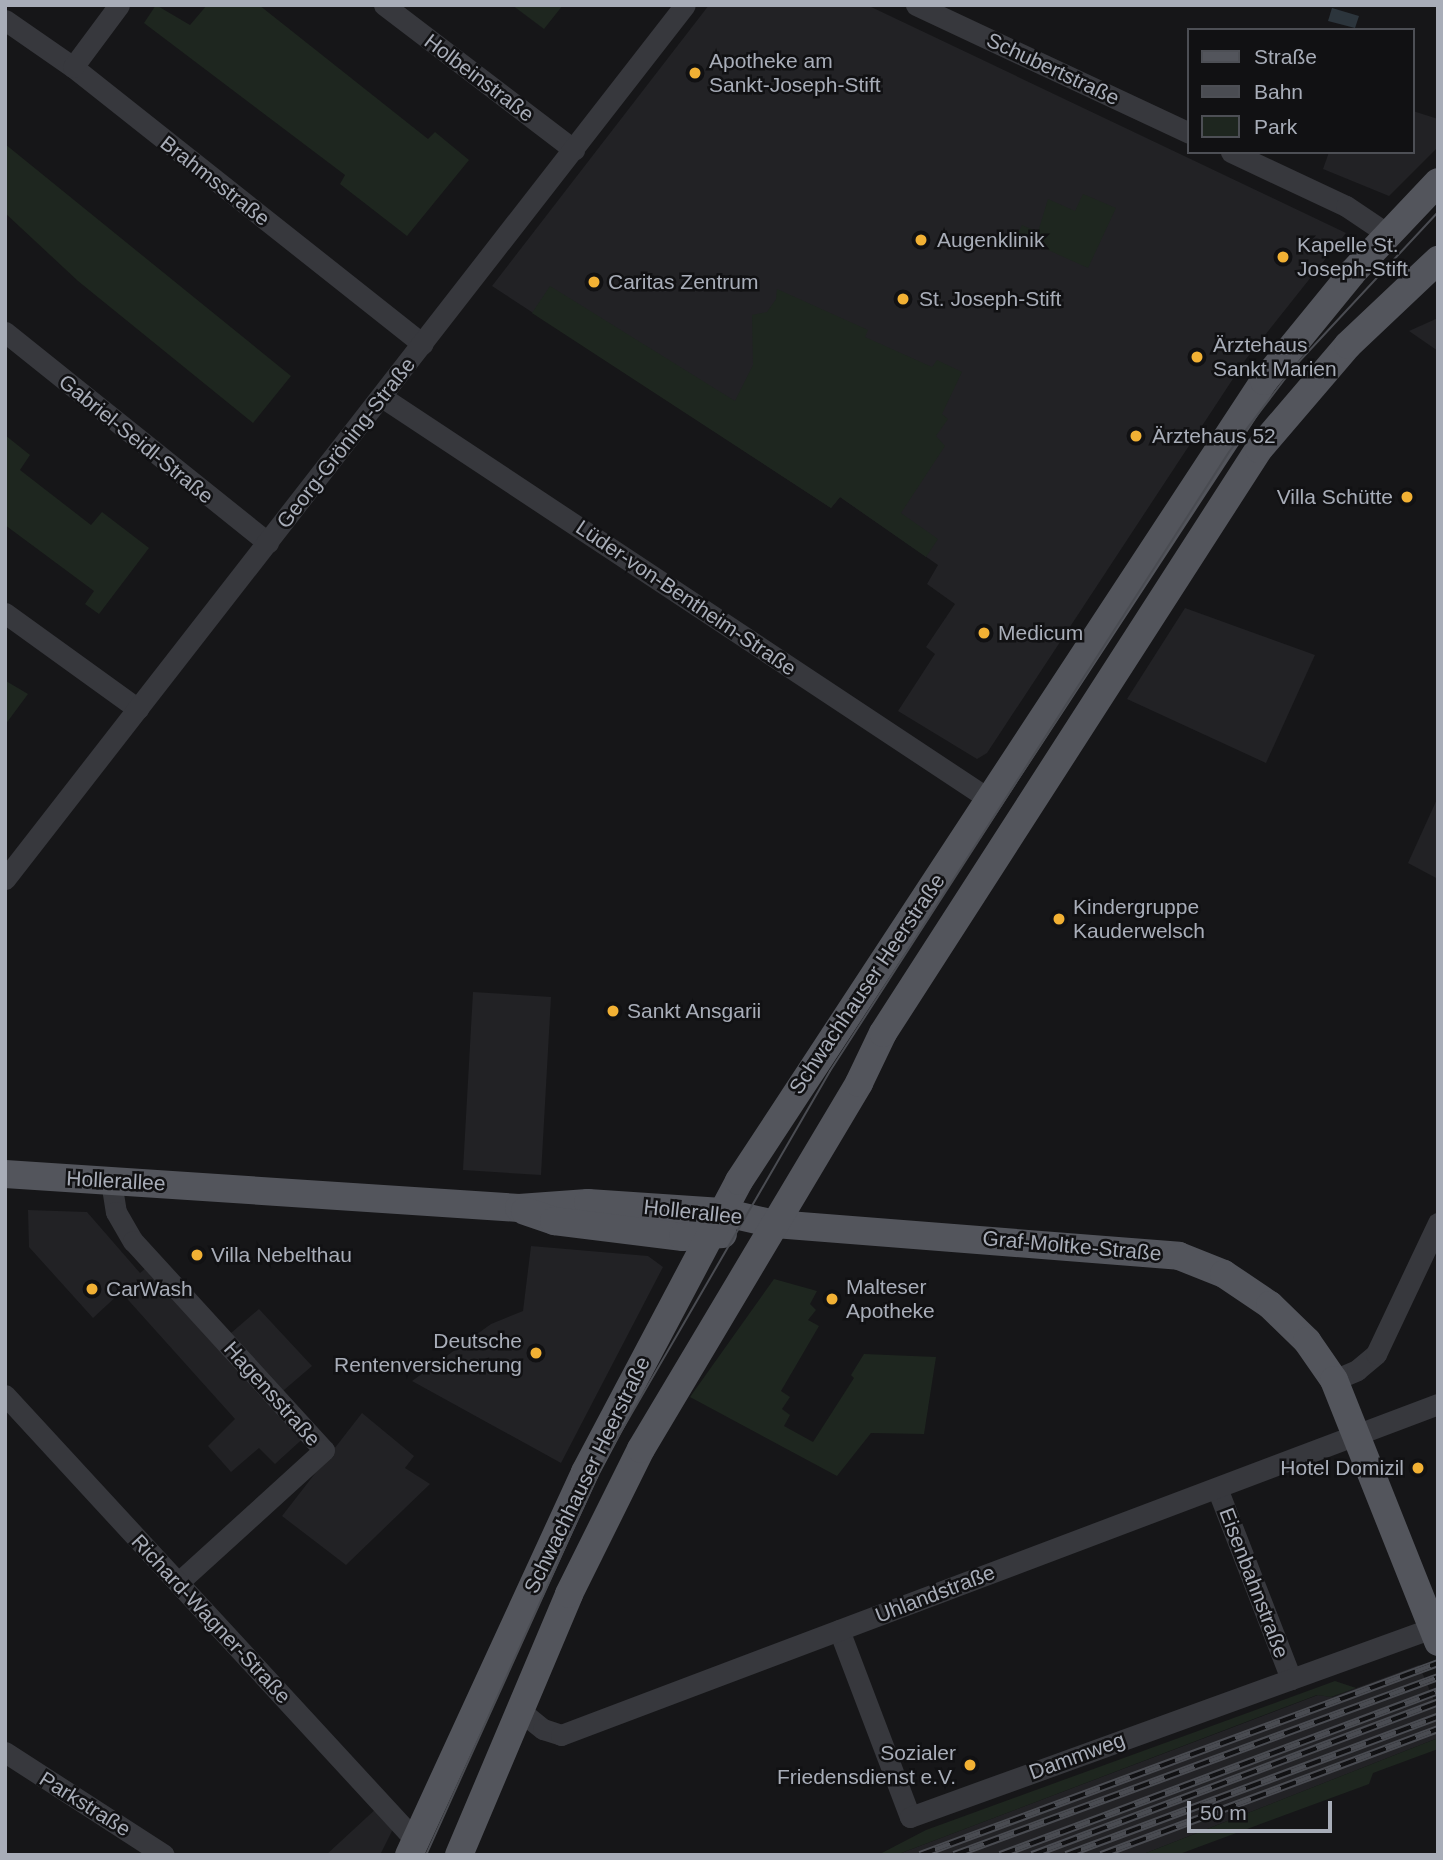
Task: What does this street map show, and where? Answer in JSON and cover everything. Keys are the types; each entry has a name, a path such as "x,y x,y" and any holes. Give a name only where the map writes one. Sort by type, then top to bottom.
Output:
{"main road":[{"name":"Schwachhauser Heerstraße","path":"413,1848 584,1472 707,1237 798,1086 823,1057 1264,381 1438,182"},
{"name":"Schwachhauser Heerstraße","path":"459,1855 518,1709 641,1449 859,1083 883,1032 1259,449 1348,345 1438,260"},
{"path":"1388,307 1413,301 1438,286"},
{"name":"Hollerallee","path":"5,1174 241,1186 519,1209 588,1203 722,1212 775,1224"},
{"name":"Hollerallee","path":"519,1209 554,1222 707,1237 775,1224"},
{"name":"Graf-Moltke-Straße","path":"775,1224 1179,1256 1224,1274 1270,1305 1307,1341 1334,1380 1435,1635"}],"street":[{"path":"73,67 118,5"},
{"name":"Holbeinstraße","path":"384,5 574,150"},
{"name":"Georg-Gröning-Straße","path":"5,879 685,5"},
{"name":"Schubertstraße","path":"916,5 1188,133"},
{"name":"Brahmsstraße","path":"5,20 73,67 423,344"},
{"path":"1235,154 1346,206 1389,235"},
{"name":"Gabriel-Seidl-Straße","path":"5,332 268,543"},
{"name":"Lüder-von-Bentheim-Straße","path":"382,397 989,799"},
{"path":"5,613 138,709"},
{"name":"Hagensstraße","path":"111,1181 116,1212 133,1241 324,1450 177,1583"},
{"path":"1334,1380 1357,1370 1376,1354 1438,1223"},
{"name":"Richard-Wagner-Straße","path":"5,1395 413,1848"},
{"name":"Uhlandstraße","path":"518,1709 543,1729 561,1735 1438,1404"},
{"name":"Eisenbahnstraße","path":"1217,1488 1291,1679"},
{"name":"Dammweg","path":"839,1630 910,1817 1291,1679 1435,1635"},
{"name":"Parkstraße","path":"5,1752 164,1855"}],"shaded area":[{"name":"St. Joseph-Stift","path":"709,5 867,5 1346,233 1246,359 987,753 977,759 898,711 935,654 926,647 955,604 927,584 938,565 840,497 831,508 492,286"},
{"path":"1332,8 1359,16 1355,28 1328,21"},
{"path":"1415,112 1438,119 1438,147 1389,196 1323,169 1328,154 1415,154"},
{"path":"1438,318 1438,351 1409,331"},
{"path":"1185,608 1315,655 1266,763 1127,699"},
{"path":"1438,797 1438,879 1408,863"},
{"path":"473,992 551,997 541,1175 463,1170"},
{"path":"28,1210 87,1212 140,1273 154,1261 224,1339 259,1309 312,1366 277,1396 309,1433 275,1464 259,1448 231,1472 208,1446 235,1419 121,1292 93,1318 29,1247"},
{"name":"Deutsche Rentenversicherung","path":"531,1246 648,1256 663,1267 561,1463 412,1381 491,1324 523,1311"},
{"path":"362,1413 414,1456 405,1468 430,1484 346,1565 282,1516"},
{"path":"1419,1665 1438,1710 1438,1738 1141,1855 896,1855 1318,1695 1332,1697"},
{"path":"379,1806 396,1823 380,1855 326,1855"}],"green space":[{"path":"156,5 190,25 207,5 259,5 428,139 435,132 469,160 407,236 340,184 345,175 144,23"},
{"path":"512,5 563,5 544,29"},
{"path":"5,144 291,376 253,423 78,281 5,213"},
{"path":"1083,194 1116,208 1088,268 1017,236 1022,225 1038,232 1048,199 1075,211"},
{"path":"550,286 735,401 753,365 752,315 767,312 776,299 777,289 868,330 865,337 932,367 937,360 962,372 942,414 948,419 936,436 945,446 901,513 938,539 926,557 840,497 831,508 532,313"},
{"path":"5,435 30,455 20,470 91,525 102,512 149,548 99,614 85,604 94,591 5,525"},
{"path":"5,682 28,694 5,725"},
{"path":"774,1279 817,1291 810,1304 816,1310 808,1320 819,1326 781,1391 790,1397 782,1409 790,1415 784,1426 813,1442 854,1378 851,1375 864,1354 936,1357 924,1434 871,1433 837,1476 690,1397"},
{"path":"1335,1681 1356,1688 1331,1697 1317,1695 896,1855 878,1855 926,1830"},
{"path":"1438,1738 1438,1749 1373,1773 1369,1784 1177,1855 1141,1855"}],"tram line":[{"path":"426,1855 604,1461 830,1071 1229,452 1294,367 1438,212"}],"railway":[{"path":"920,1855 1438,1663"},
{"path":"954,1855 1438,1677"},
{"path":"1000,1855 1438,1691"},
{"path":"1032,1855 1438,1702"},
{"path":"1066,1855 1438,1717"},
{"path":"1101,1855 1438,1729"}],"place":[{"name":"Apotheke am Sankt-Joseph-Stift","path":"695,73"},
{"name":"Augenklinik","path":"921,240"},
{"name":"Kapelle St. Joseph-Stift","path":"1283,257"},
{"name":"Caritas Zentrum","path":"594,282"},
{"name":"St. Joseph-Stift","path":"903,299"},
{"name":"Ärztehaus Sankt Marien","path":"1197,357"},
{"name":"Ärztehaus 52","path":"1136,436"},
{"name":"Villa Schütte","path":"1407,497"},
{"name":"Medicum","path":"984,633"},
{"name":"Kindergruppe Kauderwelsch","path":"1059,919"},
{"name":"Sankt Ansgarii","path":"613,1011"},
{"name":"Villa Nebelthau","path":"197,1255"},
{"name":"CarWash","path":"92,1289"},
{"name":"Malteser Apotheke","path":"832,1299"},
{"name":"Deutsche Rentenversicherung","path":"536,1353"},
{"name":"Hotel Domizil","path":"1418,1468"},
{"name":"Sozialer Friedensdienst e.V.","path":"970,1765"}]}
